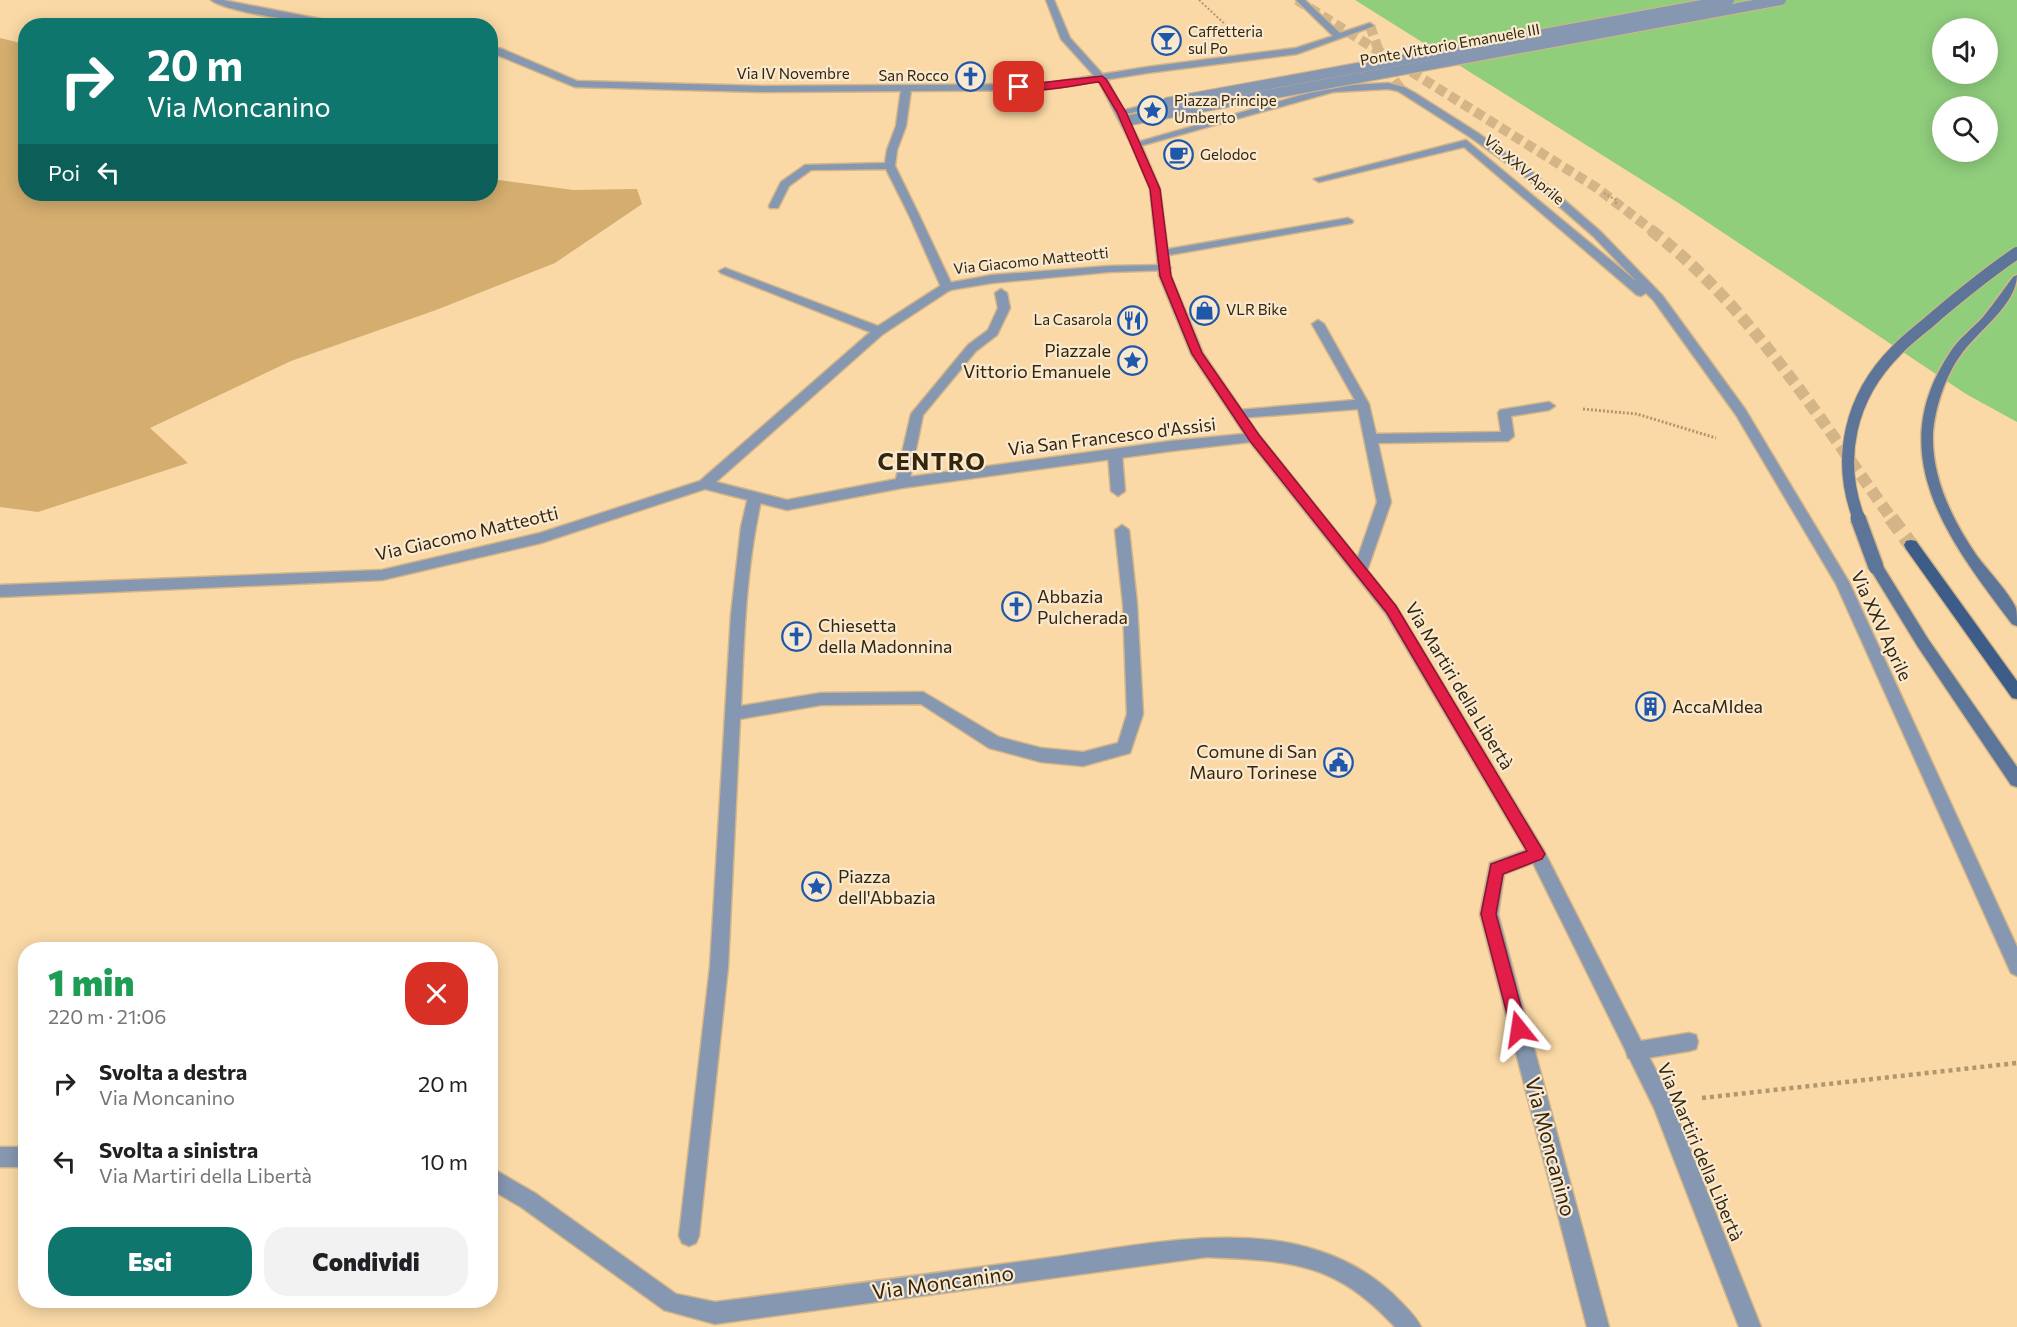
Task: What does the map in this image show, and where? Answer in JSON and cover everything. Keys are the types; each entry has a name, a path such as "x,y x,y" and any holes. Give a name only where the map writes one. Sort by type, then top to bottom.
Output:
{"main road":[{"path":"2017,253 1984,275 1895,351 1872,380 1851,423 1847,469 1857,515 1876,567 1923,643 2017,780"},
{"path":"2017,279 1988,317 1951,358 1929,405 1925,451 1936,496 1952,530 2017,620"},
{"path":"1911,545 2017,693"}],"street":[{"path":"215,0 231,6 304,18"},
{"name":"Via Martiri della Libertà","path":"1050,0 1066,39 1102,79 1123,116 1155,189 1165,276 1197,354 1254,438 1391,610 1537,854 1662,1103 1750,1327"},
{"path":"1300,0 1339,37"},
{"name":"Ponte Vittorio Emanuele III","path":"1123,116 1166,104 1729,0"},
{"name":"Ponte Vittorio Emanuele III","path":"1123,116 1781,0"},
{"path":"1102,79 1147,70 1297,51 1370,26"},
{"name":"Via IV Novembre","path":"498,51 575,84 906,90 1042,87 1102,79"},
{"name":"Via XXV Aprile","path":"1136,144 1333,89 1375,86 1401,89 1474,135 1564,204 1597,234 1651,290 1741,412 1842,582 2017,967"},
{"path":"906,90 901,126 892,150 890,166 947,287"},
{"name":"Via XXV Aprile","path":"1319,179 1466,143 1676,321"},
{"path":"774,206 785,184 810,167 890,166"},
{"name":"Via Giacomo Matteotti","path":"0,591 382,575 541,538 705,484 879,331 947,287 992,279 1164,261 1348,221"},
{"path":"725,271 879,331"},
{"path":"902,483 917,414 972,348 993,332 1004,308 1001,293"},
{"path":"1318,324 1363,404 1384,502 1360,571"},
{"path":"1239,414 1363,404"},
{"path":"1371,439 1508,436 1504,413 1550,406"},
{"name":"Via San Francesco d'Assisi","path":"705,484 787,505 902,483 1254,438"},
{"path":"1115,454 1118,491"},
{"path":"689,1236 719,967 738,615 748,527 755,496"},
{"path":"732,714 821,699 923,698 995,743 1041,755 1083,759 1124,748 1135,714 1130,604 1122,530"},
{"name":"Via Moncanino","path":"1537,854 1496,869 1488,914 1598,1327"},
{"path":"1635,1051 1689,1042"},
{"path":"0,1157 18,1157"},
{"name":"Via Moncanino","path":"498,1182 528,1200 671,1303 715,1313 1207,1247 1275,1249 1334,1264 1375,1289 1410,1327"}],"path":[{"path":"1550,406 1637,414 1767,454"},
{"path":"1662,1103 2017,1063"}],"shaded area":[{"path":"1355,0 2017,0 2017,422 1966,394 1677,202"},
{"path":"0,38 18,42 18,201 498,201 498,180 573,190 637,189 642,204 555,263 436,310 291,361 150,428 188,463 38,512 0,507"}],"tunnel":[{"path":"1297,0 1597,188 1653,231"},
{"path":"1370,26 1385,68 1401,89"},
{"path":"1651,230 1687,260 1752,329 1810,403 1892,519"},
{"path":"1891,518 1911,545"}],"place":[{"name":"Caffetteria sul Po","path":"1167,41"},
{"name":"San Rocco","path":"970,76"},
{"name":"Piazza Principe Umberto","path":"1153,110"},
{"name":"Gelodoc","path":"1179,155"},
{"name":"VLR Bike","path":"1205,310"},
{"name":"La Casarola","path":"1133,320"},
{"name":"Piazzale Vittorio Emanuele","path":"1132,361"},
{"name":"Abbazia Pulcherada","path":"1016,607"},
{"name":"Chiesetta della Madonnina","path":"797,636"},
{"name":"AccaMIdea","path":"1651,707"},
{"name":"Comune di San Mauro Torinese","path":"1338,762"},
{"name":"Piazza dell'Abbazia","path":"817,887"}],"district":[{"name":"CENTRO","path":"932,462"}],"route":[{"path":"1019,87 1042,87 1102,79 1121,112 1155,189 1165,276 1197,354 1254,438 1391,610 1537,854 1496,869 1488,914 1519,1029"}]}
